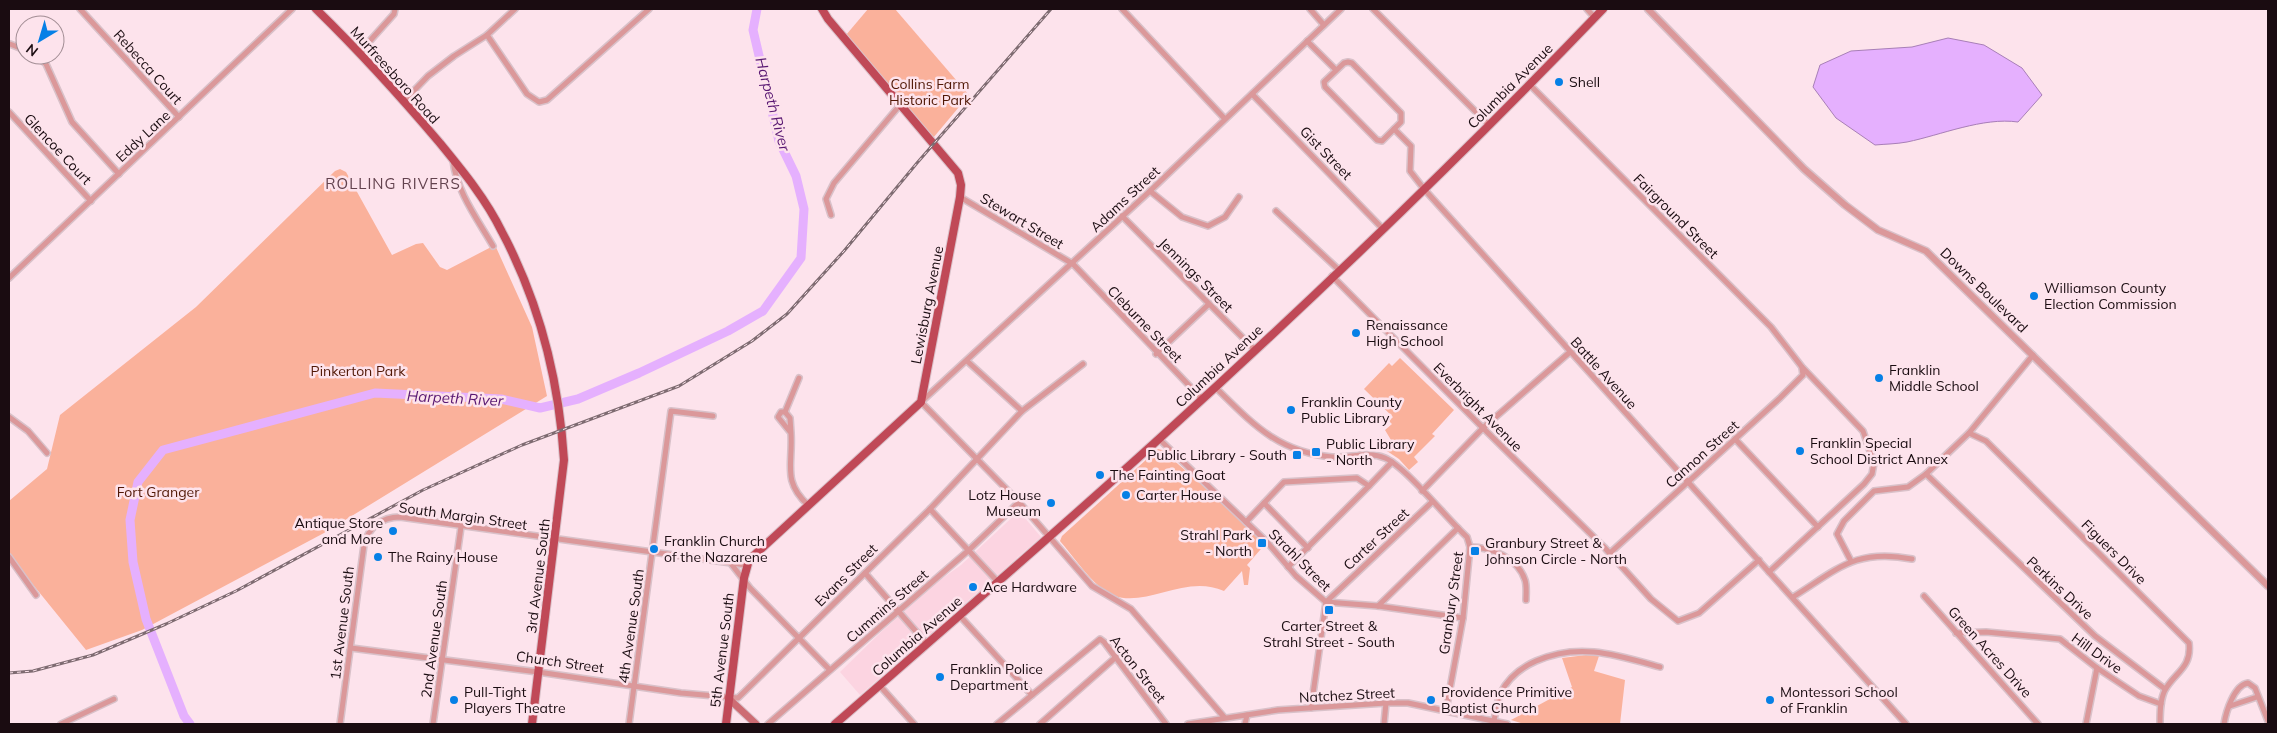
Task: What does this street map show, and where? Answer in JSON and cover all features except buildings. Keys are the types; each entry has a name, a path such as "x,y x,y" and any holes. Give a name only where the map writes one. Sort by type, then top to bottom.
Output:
{"main road":[{"name":"Murfreesboro Road","path":"316,9 404,101 485,202 502,230 519,267 544,337 562,428"},
{"name":"Lewisburg Avenue","path":"822,9 828,19 958,173 961,185 960,197 921,402"},
{"name":"Columbia Avenue","path":"836,724 1050,536 1202,399 1383,229 1603,9"},
{"path":"744,578 746,566 752,557 921,402"},
{"name":"3rd Avenue South","path":"532,724 564,460 562,428"},
{"name":"5th Avenue South","path":"726,724 744,578"},
{"path":"728,698 756,724"}],"street":[{"name":"Rebecca Court","path":"80,9 179,118"},
{"name":"Eddy Lane","path":"9,278 292,9"},
{"path":"359,53 394,14 395,9"},
{"path":"404,101 428,76 454,56 486,36 515,9"},
{"path":"486,36 527,94 539,102 548,100 649,9"},
{"path":"1122,9 1225,119"},
{"path":"1310,9 1324,25"},
{"name":"Adams Street","path":"921,402 1150,192 1341,9"},
{"path":"1373,9 1490,124"},
{"path":"1587,9 1594,18"},
{"name":"Downs Boulevard","path":"1648,9 1804,169 1878,230 1926,251 2268,586"},
{"path":"1307,41 1336,70"},
{"path":"10,44 15,46"},
{"path":"1344,63 1352,63 1401,113 1401,122 1382,141 1377,140 1325,87 1324,82 1336,70 1344,63"},
{"path":"46,65 72,122 119,174"},
{"name":"Fairground Street","path":"1529,84 1772,327 1802,367"},
{"name":"Gist Street","path":"1252,94 1383,229"},
{"path":"831,215 826,199 834,183 900,105"},
{"name":"Glencoe Court","path":"9,112 91,201"},
{"name":"Battle Avenue","path":"1394,129 1411,146 1410,171 1424,189 1906,724"},
{"name":"Murfreesboro Road","path":"453,160 454,172 459,185 493,246"},
{"path":"1150,192 1182,218 1208,226 1225,217 1239,197"},
{"name":"Stewart Street","path":"960,197 1073,264"},
{"path":"1276,211 1339,270"},
{"name":"Jennings Street","path":"1122,216 1254,350"},
{"name":"Cleburne Street","path":"1073,264 1156,354 1202,399"},
{"name":"Everbright Avenue","path":"1332,276 1610,553 1651,600 1678,622 1699,612 1758,560"},
{"path":"1156,354 1209,304"},
{"path":"1422,491 1483,428 1570,352"},
{"path":"1850,562 1838,534 1844,521 1874,491 1908,487 1926,474 1969,432 2033,355"},
{"path":"967,361 1022,412"},
{"name":"Evans Street","path":"728,698 738,698 978,461 1022,412 1083,364"},
{"path":"1769,572 1864,484 1872,474 1874,463 1863,431 1802,367"},
{"name":"Cannon Street","path":"1610,553 1803,375 1802,367"},
{"path":"785,412 799,378"},
{"name":"Granbury Street","path":"1214,387 1261,431 1284,446 1309,454 1334,457 1374,455 1392,462 1467,537 1470,547 1463,618 1446,710"},
{"path":"921,402 1019,502 1092,586 1125,605 1140,617 1224,717"},
{"name":"4th Avenue South","path":"629,724 671,411 713,416"},
{"path":"785,412 790,418 789,478 799,497 808,505"},
{"path":"785,412 778,414 778,417 790,433"},
{"path":"9,417 28,431 47,453"},
{"name":"Figuers Drive","path":"1969,432 1986,442 2189,643 2190,653 2182,671 2165,690 2161,704 2160,724"},
{"name":"Strahl Street","path":"1159,439 1326,602 1378,606 1463,618"},
{"path":"1735,439 1818,527"},
{"path":"1288,567 1392,462"},
{"name":"Perkins Drive","path":"1926,474 2095,636 2165,690"},
{"path":"1246,522 1284,482 1357,478 1369,486"},
{"name":"Cummins Street","path":"768,724 969,550 1019,502"},
{"name":"Carter Street","path":"1326,602 1432,502"},
{"path":"1264,503 1308,548"},
{"path":"930,509 998,582"},
{"name":"South Margin Street","path":"372,527 392,517 746,566"},
{"name":"1st Avenue South","path":"340,724 364,545 366,535 372,527"},
{"name":"2nd Avenue South","path":"433,724 461,527"},
{"path":"1378,606 1458,528"},
{"path":"1470,547 1483,547 1507,558 1525,580 1526,600"},
{"path":"1793,597 1850,562 1868,556 1889,554 1912,559"},
{"path":"9,557 36,595"},
{"path":"732,564 830,670"},
{"path":"865,573 927,644"},
{"name":"Green Acres Drive","path":"1924,596 2038,724"},
{"path":"1311,708 1326,602"},
{"path":"959,615 1032,696"},
{"name":"Hill Drive","path":"1956,633 1986,632 2060,639 2097,668 2139,696 2161,704"},
{"name":"Acton Street","path":"997,724 1097,640 1104,642 1166,724"},
{"name":"Church Street","path":"351,648 728,698"},
{"path":"1494,720 1500,696 1512,677 1519,669 1540,659 1570,651 1585,650 1614,654 1660,667"},
{"path":"1040,724 1116,658"},
{"path":"2086,724 2097,668"},
{"path":"2224,724 2234,696 2244,684 2251,684 2268,721"},
{"path":"880,686 914,724"},
{"path":"2230,706 2257,697"},
{"path":"61,724 114,699"},
{"path":"1384,724 1386,703"},
{"name":"Natchez Street","path":"1188,724 1278,710 1386,703 1408,703 1507,724"},
{"path":"1245,724 1247,715"}],"shaded area":[{"path":"1948,38 1984,45 2022,68 2042,95 2018,122 2005,121 1976,124 1907,142 1875,145 1836,118 1813,87 1820,65 1851,51 1912,47"},
{"path":"1019,511 1041,537 860,695 840,672 881,632 940,580 961,565"}],"green space":[{"name":"Collins Farm Historic Park","path":"868,9 895,9 969,95 933,138 846,35"},
{"path":"340,169 346,172 392,255 416,244 423,243 440,267 447,270 495,245 532,327 547,396 324,533 142,630 86,650 9,555 9,501 47,469 60,415 196,307 335,171"},
{"path":"1400,358 1454,410 1432,434 1435,436 1414,457 1418,462 1409,470 1399,459 1384,449 1391,440 1385,430 1392,424 1389,421 1393,417 1364,389 1389,363 1392,366"},
{"path":"1158,449 1162,450 1267,542 1247,565 1250,568 1248,585 1244,585 1242,571 1224,591 1207,586 1191,586 1143,597 1128,598 1114,596 1100,587 1084,571 1060,541 1062,536"},
{"path":"1586,655 1599,656 1594,671 1625,680 1620,724 1524,724 1511,720 1572,687 1562,658"}],"waterway":[{"name":"Harpeth River","path":"190,724 184,716 146,619 133,562 130,520 138,482 163,450 375,393 501,399 540,408 578,399 639,373 728,331 763,311 801,258 804,209 796,176 779,141 753,30 757,9"}],"railway":[{"path":"9,673 33,671 93,655 166,624 236,591 423,490 522,445 679,386 752,341 787,314 844,251 917,163 1051,9"}],"place":[{"name":"Shell","path":"1559,82"},
{"name":"Williamson County Election Commission","path":"2034,296"},
{"name":"Renaissance High School","path":"1356,333"},
{"name":"Franklin Middle School","path":"1879,378"},
{"name":"Franklin County Public Library","path":"1291,410"},
{"name":"Franklin Special School District Annex","path":"1800,451"},
{"name":"Public Library - North","path":"1316,452"},
{"name":"Public Library - South","path":"1297,455"},
{"name":"The Fainting Goat","path":"1100,475"},
{"name":"Carter House","path":"1126,495"},
{"name":"Lotz House Museum","path":"1051,503"},
{"name":"Antique Store and More","path":"393,531"},
{"name":"Strahl Park - North","path":"1262,543"},
{"name":"Franklin Church of the Nazarene","path":"654,549"},
{"name":"Granbury Street & Johnson Circle - North","path":"1475,551"},
{"name":"The Rainy House","path":"378,557"},
{"name":"Ace Hardware","path":"973,587"},
{"name":"Carter Street & Strahl Street - South","path":"1329,610"},
{"name":"Franklin Police Department","path":"940,677"},
{"name":"Pull-Tight Players Theatre","path":"454,700"},
{"name":"Providence Primitive Baptist Church","path":"1431,700"},
{"name":"Montessori School of Franklin","path":"1770,700"}],"district":[{"name":"ROLLING RIVERS","path":"393,183"}],"park label":[{"name":"Pinkerton Park","path":"358,371"},
{"name":"Fort Granger","path":"158,492"}]}
